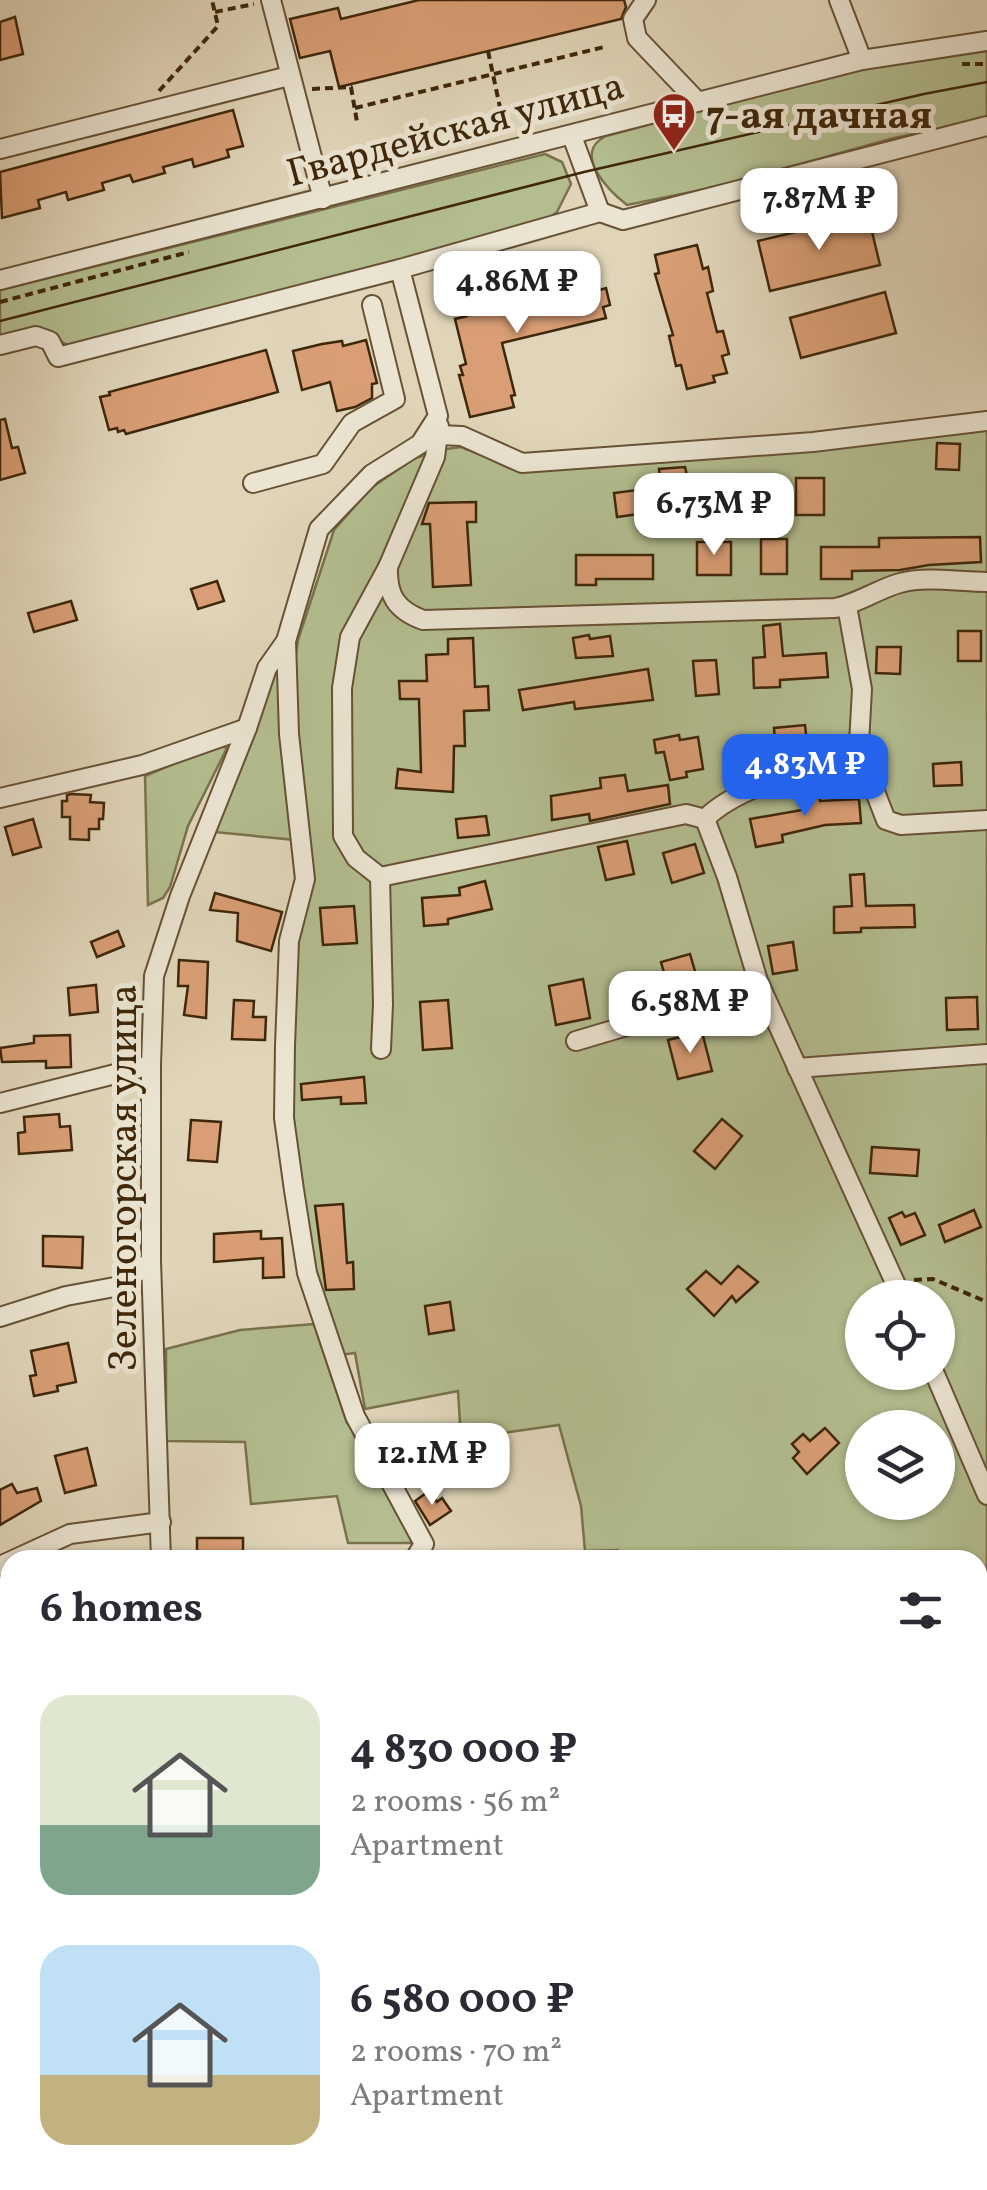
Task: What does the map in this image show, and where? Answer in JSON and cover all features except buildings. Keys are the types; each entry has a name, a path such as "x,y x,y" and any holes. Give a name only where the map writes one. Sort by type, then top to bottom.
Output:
{"street":[{"path":"271,0 323,199"},
{"path":"646,0 633,19 637,38 697,100"},
{"path":"838,0 862,60"},
{"name":"Гвардейская улица","path":"0,280 862,60 987,41"},
{"path":"0,149 290,76"},
{"path":"0,345 36,336 50,342 58,357 600,212 623,220 987,126"},
{"path":"572,136 600,212"},
{"path":"381,1049 384,1004 380,877 356,858 343,836 342,688 350,637 388,567 434,457 439,425 400,268"},
{"path":"253,483 323,464 352,423 395,398 372,305"},
{"path":"439,425 522,463 813,442 987,421"},
{"path":"418,1550 355,1416 308,1273 284,1118 289,941 305,879 290,734 286,641 319,529 372,474 420,444 439,425"},
{"path":"388,567 387,588 395,603 407,614 423,620 848,606 858,597 905,581 987,582"},
{"path":"848,606 862,689 858,762"},
{"name":"Зеленогорская улица","path":"161,1550 152,1262 150,1065 154,976 180,896 267,668 286,641"},
{"path":"0,798 142,765 247,728"},
{"path":"705,820 718,806 769,784 842,762 858,762 867,771 886,820 901,825 987,820"},
{"path":"380,877 686,814 705,820"},
{"path":"705,820 758,981 894,1280"},
{"path":"576,1041 714,1000 758,981"},
{"path":"797,1068 987,1054"},
{"path":"0,1103 150,1065"},
{"path":"0,1316 66,1296 120,1286 152,1262"},
{"path":"942,1390 987,1495"},
{"path":"35,1550 70,1534 161,1522"}],"path":[{"path":"148,112 150,100 218,26 212,0"},
{"path":"215,12 271,0"},
{"path":"354,108 604,47"},
{"path":"488,50 505,131"},
{"path":"303,90 351,86 358,122"},
{"path":"955,1288 987,1302"}],"green space":[{"path":"987,51 987,119 894,138 721,186 627,205 603,181 593,162 596,143 606,136 848,72 958,52"},
{"path":"545,154 562,162 571,184 557,212 542,223 75,347 40,331 0,338 0,290"},
{"path":"987,428 987,1550 585,1550 581,1506 559,1425 461,1439 458,1391 365,1409 355,1353 340,1355 320,1303 291,1135 291,1045 300,914 294,667 298,640 334,530 371,488 415,458 461,447 512,467"},
{"path":"284,670 296,840 214,832 270,677"},
{"path":"218,745 227,748 188,826 170,887 163,898 148,905 145,776"},
{"path":"314,1324 347,1423 409,1527 412,1543 348,1543 337,1496 251,1504 245,1442 166,1441 166,1349 240,1330"}],"tram line":[{"path":"0,321 584,172 987,82"}],"place":[{"name":"7-ая дачная","path":"674,152"}]}
